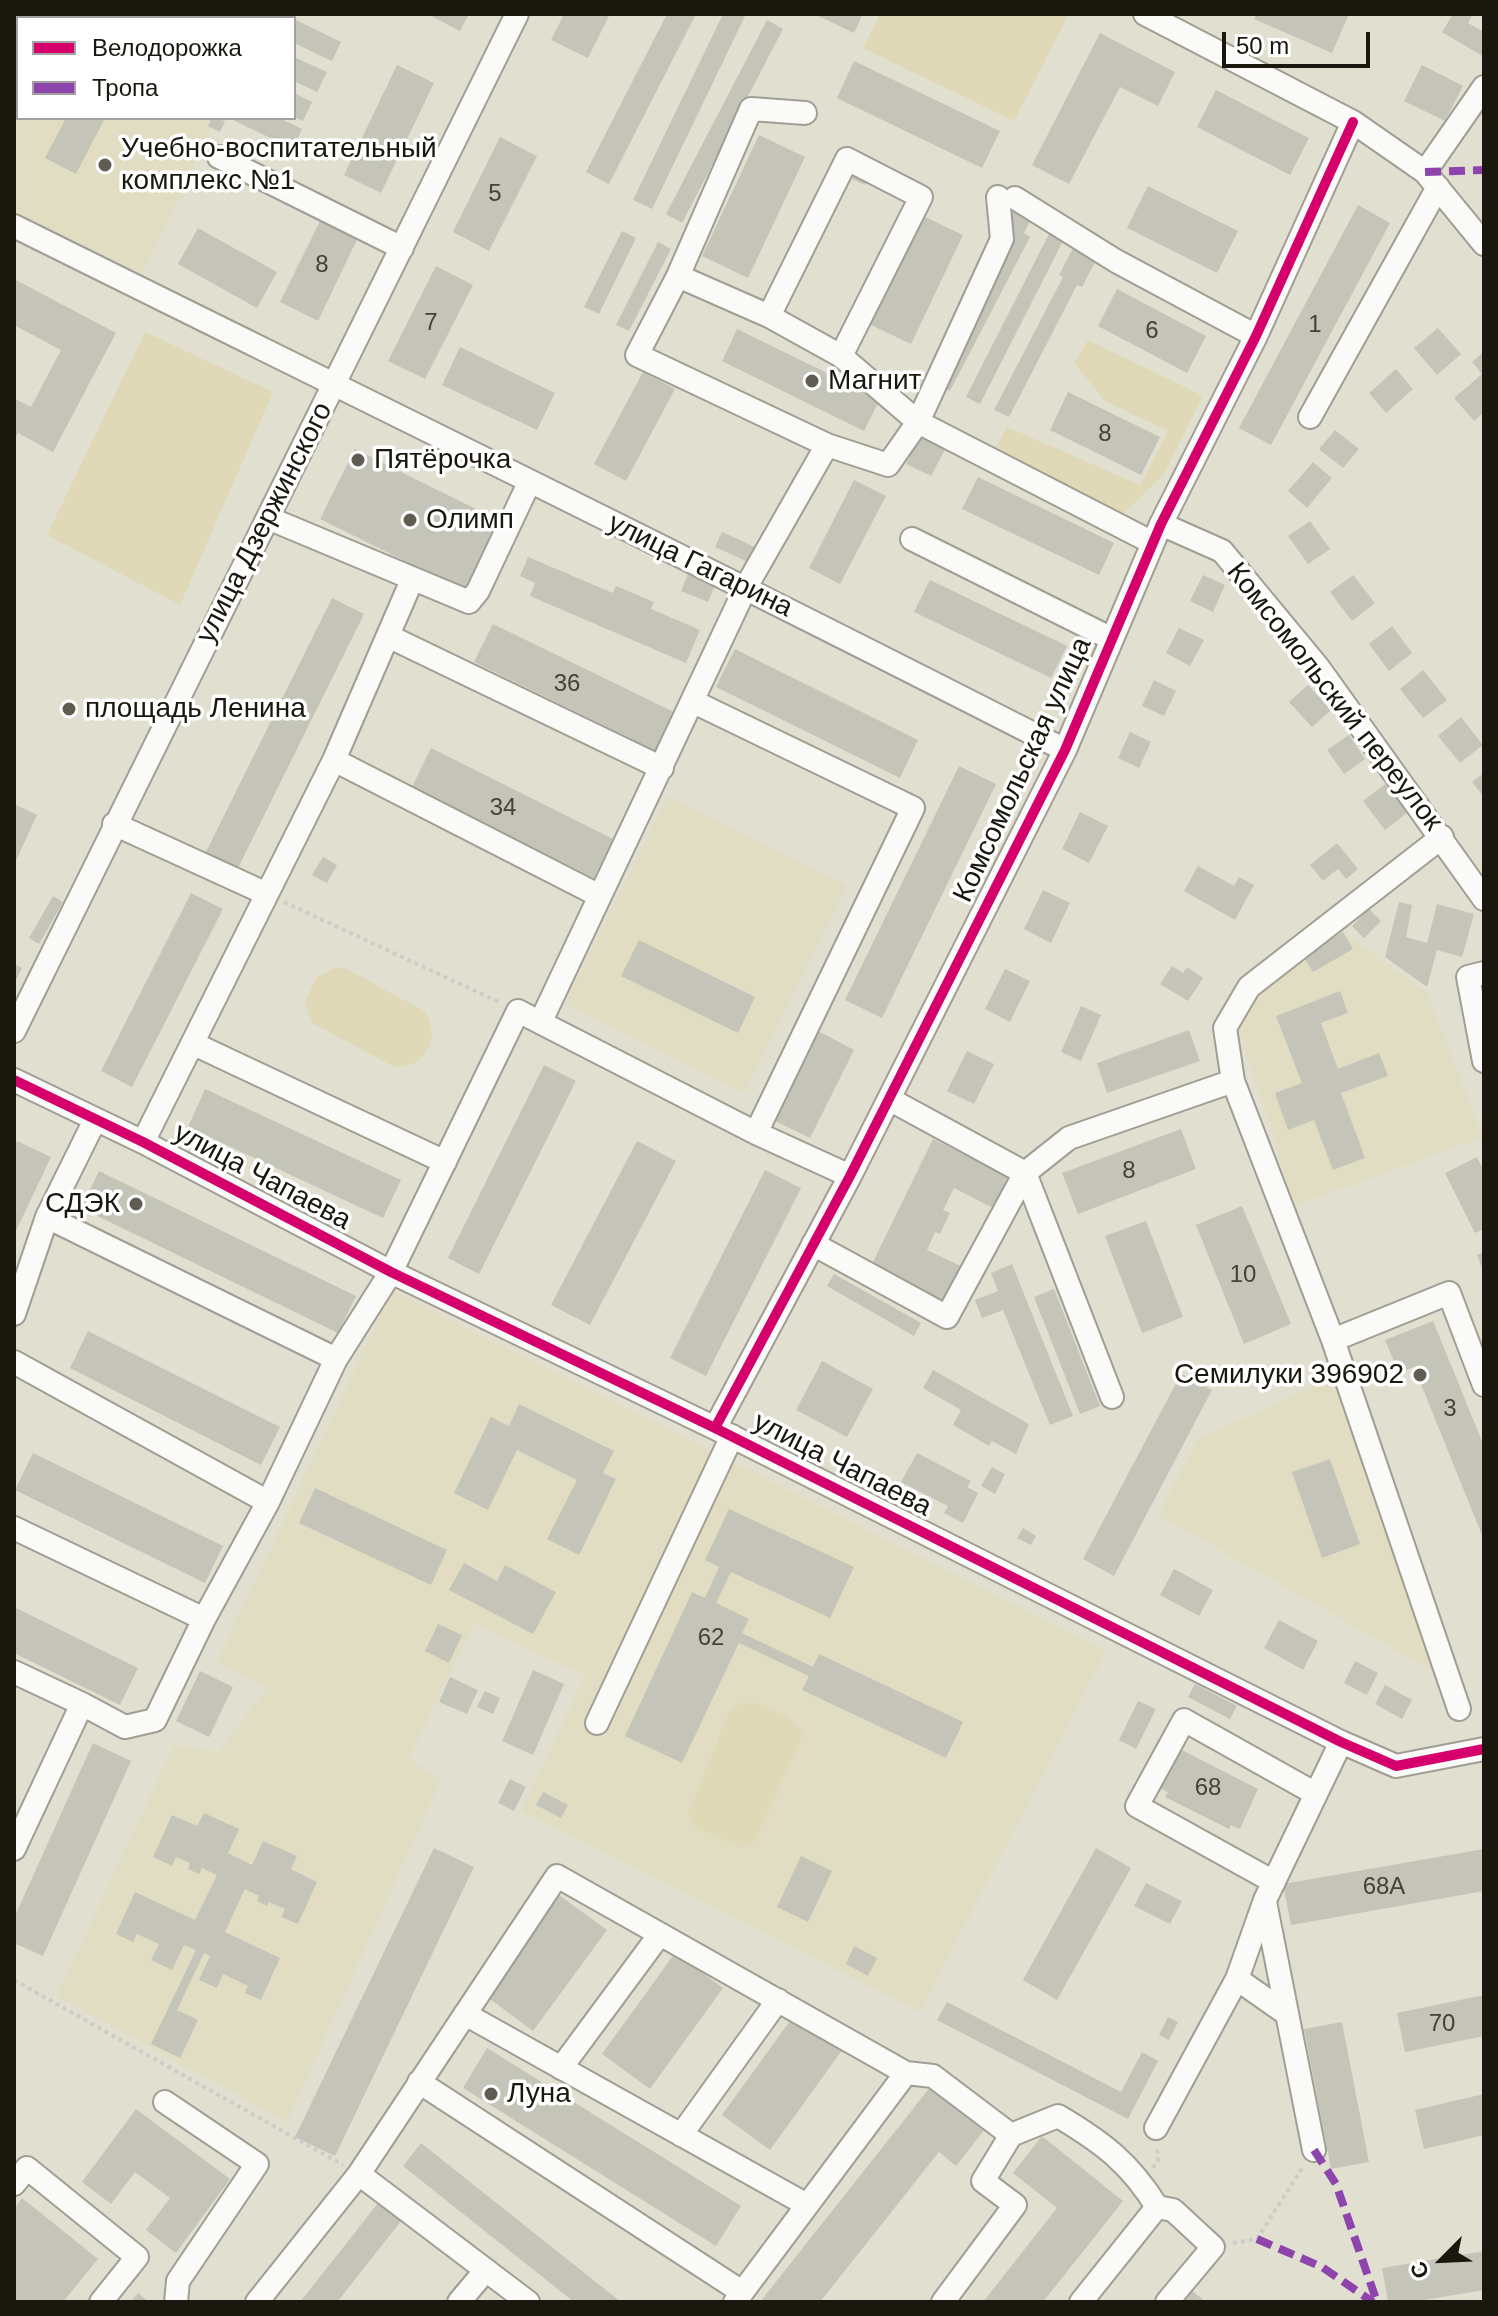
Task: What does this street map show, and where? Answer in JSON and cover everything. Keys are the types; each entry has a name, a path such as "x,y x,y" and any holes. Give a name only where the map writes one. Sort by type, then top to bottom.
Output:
{"street":[{"name":"улица Дзержинского","path":"14,1031 517,14"},
{"path":"1145,14 1353,122 1431,180 1484,244"},
{"path":"1310,417 1431,180 1484,87"},
{"path":"805,113 751,109 678,276 637,355 827,445 888,465 918,422 1002,239 1006,198 1256,336"},
{"name":"Комсомольская улица","path":"597,1723 723,1432 813,1244 1065,750 1157,533 1256,336 1353,122"},
{"path":"219,157 402,248"},
{"path":"769,316 847,159 921,197 841,356"},
{"name":"улица Гагарина","path":"14,226 529,483 746,587 1065,750"},
{"name":"Комсомольский переулок","path":"678,276 769,316 841,356 918,422 1157,533 1222,551 1318,667 1484,899"},
{"path":"541,1021 746,587 827,445"},
{"path":"268,518 469,602 478,591 529,483"},
{"path":"912,539 1112,639"},
{"path":"143,1142 334,760 412,580"},
{"path":"388,636 662,768"},
{"path":"694,702 913,808 756,1133"},
{"path":"334,760 600,896"},
{"path":"114,824 267,894"},
{"path":"1442,837 1249,987 1225,1028 1233,1081 1333,1340 1459,1709"},
{"path":"1484,973 1468,977 1484,1061"},
{"path":"14,1672 125,1727 155,1720 204,1619 268,1502 336,1359 391,1272 518,1011 756,1133 850,1176"},
{"path":"194,1044 445,1162"},
{"name":"улица Чапаева","path":"14,1080 143,1142 391,1272 723,1432 1341,1742 1396,1766 1484,1749"},
{"path":"813,1244 947,1317 1025,1173 1069,1138 1233,1081"},
{"path":"889,1099 1025,1173 1112,1397"},
{"path":"14,1314 47,1217 95,1120"},
{"path":"47,1217 336,1359"},
{"path":"1333,1340 1449,1293 1484,1385"},
{"path":"14,1362 268,1502"},
{"path":"14,1528 204,1619"},
{"path":"14,1849 82,1704"},
{"path":"1314,2150 1287,2014 1269,1891 1137,1806 1184,1720 1316,1794"},
{"path":"1156,2128 1237,1979 1269,1891 1341,1742"},
{"path":"257,2302 359,2174 557,1876 906,2073 933,2076 1011,2135"},
{"path":"561,2068 660,1934"},
{"path":"1237,1979 1287,2014"},
{"path":"681,2135 778,2000"},
{"path":"465,2014 807,2205"},
{"path":"419,2082 739,2297 906,2073"},
{"path":"165,2102 257,2164 178,2281 176,2302"},
{"path":"943,2302 1015,2205 983,2181 1011,2135 1058,2116 1107,2145 1143,2184 1157,2207 1173,2210 1213,2247 1167,2302"},
{"path":"14,2184 27,2168 137,2257 101,2302"},
{"path":"359,2174 528,2302"},
{"path":"1081,2302 1157,2207"},
{"path":"459,2302 486,2270"}],"path":[{"path":"267,894 518,1011"},
{"path":"14,1980 359,2174"},
{"path":"1143,2184 1158,2160 1156,2128"},
{"path":"1213,2247 1257,2239 1314,2150"}],"shaded area":[{"name":"Учебно-воспитательный комплекс №1","path":"14,14 269,14 16,16 16,120 217,120 142,274 14,213"},
{"path":"880,14 1069,14 1014,121 863,48"},
{"path":"145,332 273,392 180,605 47,535"},
{"path":"1088,340 1203,396 1163,476 1119,517 996,448 1007,427 1140,485 1168,431 1105,401 1074,363"},
{"path":"668,796 847,885 744,1093 565,1003"},
{"path":"1340,929 1427,993 1483,1137 1295,1206 1235,1018 1299,951"},
{"path":"336,967 347,969 424,1011 432,1030 428,1049 422,1057 405,1066 393,1066 312,1023 305,1002 316,978"},
{"path":"392,1291 1107,1650 920,2012 521,1811 585,1676 474,1623 409,1759 441,1780 287,2122 57,1996 174,1745 218,1752 267,1689 217,1662"},
{"path":"1332,1377 1435,1672 1158,1515 1197,1440"},
{"path":"740,1703 757,1704 776,1711 793,1722 803,1735 755,1840 741,1848 695,1826 688,1814 729,1712"}],"building":[{"path":"283,14 288,16 261,16"},
{"path":"427,14 469,14 460,31"},
{"path":"564,14 610,14 588,58 551,40"},
{"path":"667,14 696,14 609,184 586,172"},
{"path":"723,14 746,14 652,209 633,200"},
{"path":"814,14 863,14 854,33"},
{"path":"1257,14 1349,14 1332,53 1254,19"},
{"path":"1453,14 1473,14 1468,23 1484,32 1484,57 1442,32"},
{"path":"296,20 341,42 332,61 296,44"},
{"path":"767,20 783,29 682,223 666,214"},
{"path":"1100,33 1175,72 1158,106 1120,87 1069,184 1032,165"},
{"path":"14,54 16,91 14,90"},
{"path":"296,58 327,72 317,92 296,82"},
{"path":"854,61 1000,131 982,168 837,98"},
{"path":"397,65 434,83 381,193 344,175"},
{"path":"1422,65 1463,86 1445,121 1404,101"},
{"path":"1216,90 1309,138 1290,175 1197,127"},
{"path":"296,94 312,102 303,121 296,118"},
{"path":"65,120 104,120 76,174 45,158"},
{"path":"211,120 225,121 220,132 208,126"},
{"path":"233,120 283,120 302,129 293,149"},
{"path":"759,135 805,157 748,278 702,256"},
{"path":"500,137 537,156 489,251 453,232"},
{"path":"856,169 870,175 865,185 852,179"},
{"path":"1148,186 1238,231 1217,273 1127,228"},
{"path":"1010,205 1032,217 1024,233 1030,237 950,391 934,383 1015,229 1002,222"},
{"path":"1358,205 1390,223 1271,445 1239,428"},
{"path":"326,209 363,227 318,321 280,302"},
{"path":"923,216 963,235 911,344 871,325"},
{"path":"198,228 277,272 257,308 178,264"},
{"path":"1052,228 1066,235 980,404 966,397"},
{"path":"622,231 636,238 599,314 584,307"},
{"path":"658,242 671,249 629,331 616,325"},
{"path":"1075,244 1098,256 1082,287 1077,285 1009,417 994,410 1063,277 1059,275"},
{"path":"436,266 473,285 425,379 388,361"},
{"path":"14,279 116,333 53,452 18,433 14,439 14,398 31,407 61,350 14,325"},
{"path":"1117,289 1206,336 1187,373 1098,326"},
{"path":"1438,328 1461,354 1437,375 1414,348"},
{"path":"737,329 880,399 864,431 722,361"},
{"path":"460,347 555,393 537,430 442,385"},
{"path":"1484,351 1484,412 1474,421 1454,398 1482,374 1472,362"},
{"path":"1396,369 1413,389 1386,413 1369,393"},
{"path":"643,372 675,389 626,481 594,464"},
{"path":"1068,392 1160,437 1141,475 1050,430"},
{"path":"1335,430 1359,449 1343,468 1319,449"},
{"path":"923,431 948,444 931,476 906,464"},
{"name":"Олимп","path":"355,449 500,521 465,591 320,519"},
{"path":"1313,462 1332,478 1307,508 1288,491"},
{"path":"978,477 1114,543 1099,575 962,509"},
{"path":"854,480 886,496 840,584 809,568"},
{"path":"1310,521 1330,549 1308,564 1288,536"},
{"path":"722,532 755,547 748,562 715,547"},
{"path":"528,557 613,593 616,586 654,602 651,609 700,630 686,663 530,596 535,583 520,576"},
{"path":"688,574 715,585 708,602 681,591"},
{"path":"1203,575 1225,585 1213,612 1190,601"},
{"path":"1353,575 1375,603 1352,621 1330,592"},
{"path":"930,580 1067,646 1051,678 914,612"},
{"path":"332,598 364,614 237,870 205,854"},
{"path":"493,624 676,713 658,752 474,662"},
{"path":"1392,626 1412,653 1389,671 1369,644"},
{"path":"1179,628 1204,640 1190,666 1166,653"},
{"path":"735,649 918,740 900,778 716,687"},
{"path":"1423,670 1447,700 1423,718 1400,689"},
{"path":"1154,680 1176,691 1164,716 1142,706"},
{"path":"1308,685 1331,710 1312,727 1289,702"},
{"path":"1461,717 1483,745 1460,763 1438,736"},
{"path":"1130,732 1151,742 1139,768 1118,758"},
{"path":"1349,735 1365,759 1344,774 1327,750"},
{"path":"431,748 613,839 594,878 412,787"},
{"path":"959,766 996,784 882,1018 845,1000"},
{"path":"1484,773 1484,797 1472,782"},
{"path":"1385,784 1408,812 1385,830 1363,801"},
{"path":"14,804 37,815 14,865"},
{"path":"1080,812 1108,826 1089,863 1062,849"},
{"path":"1337,843 1358,869 1346,879 1338,869 1323,881 1310,865"},
{"path":"323,857 337,865 327,883 312,875"},
{"path":"1198,866 1234,886 1239,877 1254,885 1235,920 1184,891"},
{"path":"1043,890 1070,903 1051,943 1024,929"},
{"path":"191,893 223,909 132,1087 101,1071"},
{"path":"53,896 63,902 39,944 29,938"},
{"path":"1399,902 1412,905 1406,937 1427,943 1437,904 1474,914 1462,957 1437,950 1427,987 1385,957"},
{"path":"1369,909 1381,921 1364,938 1352,926"},
{"path":"1343,932 1353,949 1313,972 1303,956"},
{"path":"639,940 755,997 738,1033 621,976"},
{"path":"14,964 22,968 14,984"},
{"path":"1172,966 1183,973 1187,967 1203,978 1188,1001 1160,984"},
{"path":"1005,969 1030,981 1010,1022 985,1009"},
{"path":"1340,991 1348,1013 1321,1023 1338,1069 1379,1053 1388,1076 1341,1093 1365,1158 1333,1170 1314,1120 1288,1130 1275,1093 1302,1083 1276,1016"},
{"path":"1081,1006 1101,1015 1081,1061 1061,1052"},
{"path":"1189,1030 1200,1061 1107,1093 1097,1063"},
{"path":"818,1031 854,1050 810,1138 773,1120"},
{"path":"967,1051 994,1064 974,1104 947,1091"},
{"path":"544,1065 576,1081 479,1274 448,1258"},
{"path":"205,1089 401,1180 383,1218 188,1127"},
{"path":"1181,1129 1196,1169 1078,1214 1062,1173"},
{"path":"933,1139 1008,1176 993,1208 954,1188 943,1210 950,1213 940,1234 935,1232 927,1250 961,1266 944,1301 871,1266"},
{"path":"17,1141 51,1157 14,1235 14,1147"},
{"path":"637,1141 676,1161 590,1325 551,1305"},
{"path":"1477,1157 1484,1171 1484,1229 1475,1233 1445,1173"},
{"path":"765,1170 801,1188 706,1376 670,1358"},
{"path":"99,1171 356,1296 338,1333 81,1208"},
{"path":"1242,1206 1291,1324 1244,1344 1196,1225"},
{"path":"1146,1221 1183,1317 1142,1333 1105,1236"},
{"path":"1484,1252 1484,1273 1477,1255"},
{"path":"1012,1264 1073,1416 1050,1425 1003,1310 982,1318 975,1300 998,1291 991,1273"},
{"path":"834,1274 921,1323 914,1336 827,1286"},
{"path":"1054,1289 1100,1406 1080,1414 1034,1297"},
{"path":"1433,1321 1484,1446 1484,1540 1414,1367 1399,1373 1385,1340"},
{"path":"88,1331 280,1427 261,1465 70,1368"},
{"path":"822,1361 873,1389 847,1437 796,1410"},
{"path":"933,1370 1029,1424 1016,1454 992,1441 989,1446 953,1425 961,1410 923,1388"},
{"path":"1181,1374 1212,1390 1114,1576 1083,1559"},
{"path":"519,1404 614,1451 603,1473 616,1479 579,1555 547,1539 577,1480 517,1450 488,1510 454,1493 491,1417 509,1426"},
{"path":"33,1453 223,1546 205,1583 15,1490"},
{"path":"917,1453 971,1481 967,1487 978,1493 963,1523 944,1513 948,1506 901,1482"},
{"path":"1330,1459 1360,1544 1322,1558 1292,1472"},
{"path":"992,1467 1005,1474 995,1494 981,1486"},
{"path":"315,1488 447,1550 431,1585 299,1523"},
{"path":"729,1509 854,1567 830,1618 731,1572 716,1603 749,1619 742,1633 813,1667 819,1654 963,1722 946,1758 802,1690 809,1676 739,1643 682,1763 625,1736 692,1592 705,1598 719,1567 705,1560"},
{"path":"1023,1528 1036,1536 1031,1545 1017,1538"},
{"path":"464,1563 497,1581 505,1565 556,1592 533,1634 449,1590"},
{"path":"1174,1569 1213,1590 1199,1616 1160,1595"},
{"path":"14,1607 138,1668 120,1705 14,1653"},
{"path":"1279,1620 1318,1641 1303,1670 1264,1648"},
{"path":"438,1624 462,1635 449,1663 425,1651"},
{"path":"1355,1661 1378,1673 1367,1695 1344,1683"},
{"path":"533,1670 564,1684 533,1755 502,1741"},
{"path":"200,1671 233,1687 209,1737 176,1721"},
{"path":"450,1677 478,1690 467,1714 439,1702"},
{"path":"1195,1684 1237,1706 1230,1719 1188,1697"},
{"path":"1385,1685 1412,1700 1402,1719 1375,1704"},
{"path":"485,1691 500,1698 493,1714 477,1707"},
{"path":"1138,1701 1156,1709 1136,1749 1119,1740"},
{"path":"93,1743 131,1761 43,1956 14,1943 14,1918"},
{"path":"1180,1749 1258,1789 1240,1829 1231,1825 1229,1829 1165,1797 1168,1792 1158,1787"},
{"path":"510,1779 526,1787 514,1811 498,1803"},
{"path":"543,1792 568,1805 561,1818 536,1805"},
{"path":"204,1813 239,1829 228,1853 252,1865 263,1841 297,1856 291,1869 317,1882 298,1924 281,1917 285,1909 257,1901 259,1896 245,1889 225,1932 280,1958 261,2000 245,1993 248,1986 223,1974 217,1988 199,1980 210,1956 204,1953 177,2010 198,2020 180,2058 151,2044 196,1950 184,1945 172,1970 151,1960 159,1944 137,1934 133,1942 116,1934 135,1892 195,1920 217,1875 202,1868 199,1874 188,1869 190,1863 176,1857 172,1866 153,1857 172,1815 197,1826"},
{"path":"434,1848 474,1867 335,2156 295,2137"},
{"path":"1096,1848 1131,1868 1057,2000 1023,1980"},
{"path":"1484,1849 1484,1891 1291,1925 1283,1884"},
{"path":"801,1856 832,1871 808,1922 777,1907"},
{"path":"1146,1883 1182,1901 1170,1924 1134,1906"},
{"path":"559,1895 607,1930 533,2031 486,1996"},
{"path":"854,1946 877,1958 868,1976 846,1964"},
{"path":"675,1953 723,1988 650,2089 602,2054"},
{"path":"1484,1995 1484,2036 1405,2052 1397,2013"},
{"path":"947,2002 1121,2092 1142,2052 1158,2061 1128,2119 937,2020"},
{"path":"795,2014 843,2049 770,2150 722,2115"},
{"path":"1168,2017 1178,2022 1169,2040 1159,2035"},
{"path":"1342,2022 1369,2162 1331,2169 1304,2029"},
{"path":"487,2048 741,2206 716,2246 463,2088"},
{"path":"931,2086 985,2129 956,2166 939,2152 820,2302 760,2302"},
{"path":"1484,2094 1484,2135 1424,2149 1415,2110"},
{"path":"136,2109 230,2179 176,2253 146,2230 170,2198 135,2172 111,2204 82,2182"},
{"path":"1042,2136 1123,2201 1043,2302 983,2302 1057,2208 1013,2173"},
{"path":"421,2143 621,2302 574,2302 403,2166"},
{"path":"22,2198 98,2259 63,2302 14,2302 14,2209"},
{"path":"379,2202 402,2220 337,2302 300,2302"},
{"path":"1484,2251 1484,2290 1412,2302 1388,2302 1382,2268"},
{"path":"1192,2291 1206,2302 1184,2302"},
{"path":"138,2293 149,2302 130,2302"}],"marked path":[{"path":"1425,172 1484,170"},
{"path":"1314,2150 1336,2184 1377,2302"},
{"path":"1257,2239 1322,2267 1373,2302"}],"cycle path":[{"path":"715,1428 850,1176 1065,750 1161,524 1256,336 1353,122"},
{"path":"14,1080 143,1142 391,1272 715,1428 1341,1742 1396,1766 1484,1749"}],"place":[{"name":"Учебно-воспитательный комплекс №1","path":"105,165"},
{"name":"Магнит","path":"812,381"},
{"name":"Пятёрочка","path":"358,460"},
{"name":"Олимп","path":"410,520"},
{"name":"площадь Ленина","path":"69,709"},
{"name":"СДЭК","path":"136,1204"},
{"name":"Семилуки 396902","path":"1420,1375"},
{"name":"Луна","path":"491,2094"}]}
